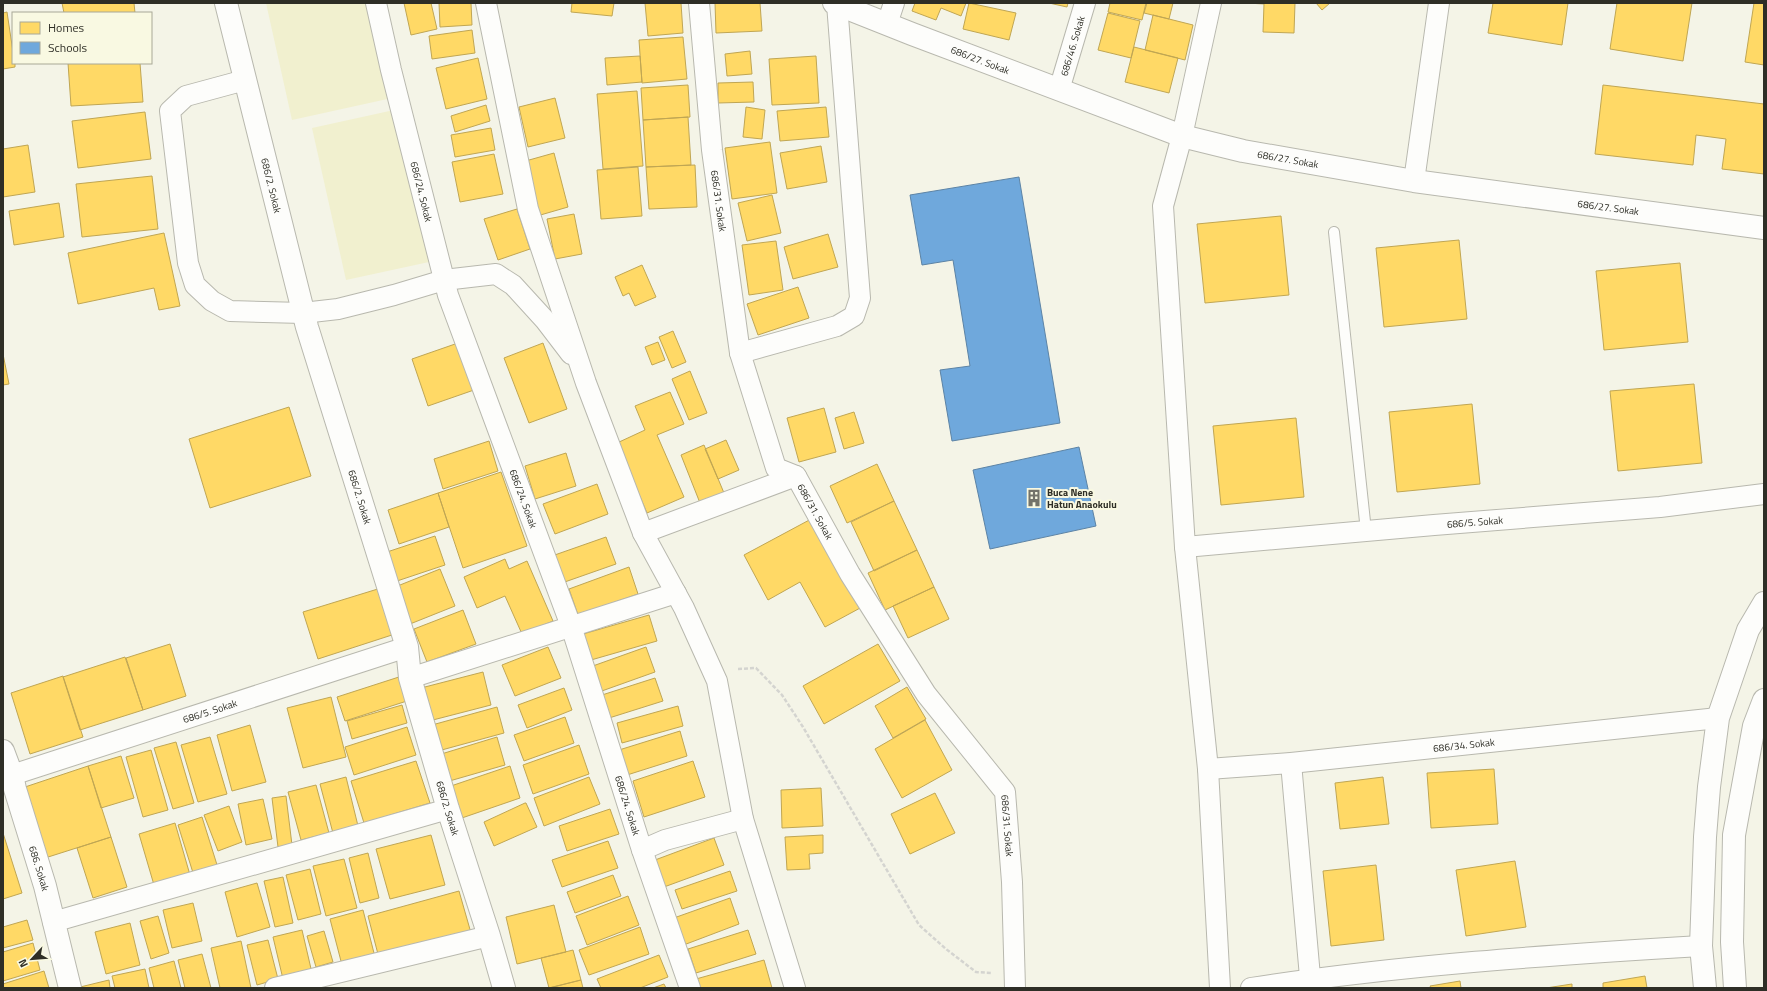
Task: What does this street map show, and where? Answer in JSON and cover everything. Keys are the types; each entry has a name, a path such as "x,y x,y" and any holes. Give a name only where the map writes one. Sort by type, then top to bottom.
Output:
{"street":[{"name":"686/2. Sokak","path":"226,3 303,313 407,646 410,678 448,809 489,936 504,988"},
{"name":"686/24. Sokak","path":"376,3 444,280 451,302 571,626 642,850 690,988"},
{"path":"486,3 528,209 581,366 643,534 676,593 718,681 743,819 795,988"},
{"name":"686/31. Sokak","path":"699,3 712,150 740,353 776,468 796,476 850,574 926,694 1005,792 1012,882 1015,981"},
{"path":"887,24 894,3"},
{"name":"686/46. Sokak","path":"1059,90 1085,3"},
{"path":"1211,3 1182,136 1163,206 1185,547 1208,769 1220,988"},
{"path":"1414,180 1440,3"},
{"path":"740,353 837,326 854,316 860,298 836,4"},
{"name":"686/27. Sokak","path":"836,4 1182,136 1243,151 1414,180 1764,228"},
{"path":"246,80 186,96 170,111 188,263 195,285 212,300 230,311 303,313 338,309 394,295 444,280 496,274 513,285 545,320 581,366"},
{"path":"643,534 796,476"},
{"name":"686/5. Sokak","path":"1185,547 1660,507 1764,494"},
{"path":"410,678 676,593"},
{"path":"1705,988 1701,946 1705,837 1709,787 1718,718 1748,630 1764,602"},
{"name":"686/5. Sokak","path":"10,785 407,646"},
{"path":"1735,988 1732,942 1734,835 1754,726 1764,700"},
{"name":"686/34. Sokak","path":"1208,769 1291,763 1718,718"},
{"name":"686. Sokak","path":"3,751 10,785 45,886 70,988"},
{"path":"1291,763 1311,983"},
{"path":"53,922 448,809"},
{"path":"642,850 665,840 743,819"},
{"path":"275,988 489,936"},
{"path":"1251,988 1311,983 1528,956 1701,946"}],"lane":[{"path":"1334,232 1366,531"}],"path":[{"path":"713,671 756,668 782,695 803,727 919,925 946,949 976,972 1015,981"}],"green space":[{"path":"266,3 370,3 392,98 292,120"},
{"path":"394,110 429,262 346,280 312,128"}],"building: Homes":[{"path":"62,3 134,3 135,12 64,12"},
{"path":"404,3 431,3 437,29 411,35"},
{"path":"439,3 471,3 472,25 440,27"},
{"path":"572,3 614,3 612,16 571,12"},
{"path":"645,3 681,3 683,33 648,36"},
{"path":"715,3 760,3 762,31 716,33"},
{"path":"915,3 966,3 961,16 941,8 936,20 912,11"},
{"path":"969,3 1016,13 1009,40 963,29"},
{"path":"1049,3 1068,3 1067,7"},
{"path":"1110,3 1146,3 1142,20 1108,12"},
{"path":"1147,3 1173,3 1169,19 1144,13"},
{"path":"1247,3 1295,3 1294,33 1263,32 1264,4"},
{"path":"1316,3 1330,3 1322,10"},
{"path":"1493,3 1568,3 1562,45 1488,33"},
{"path":"1617,3 1692,3 1683,61 1610,49"},
{"path":"1754,3 1764,3 1764,65 1745,62"},
{"path":"7,12 12,45 12,64 15,64 15,67 3,69 3,13"},
{"path":"1108,13 1140,21 1131,58 1098,50"},
{"path":"1153,15 1193,25 1185,60 1145,50"},
{"path":"472,30 475,53 432,59 429,36"},
{"path":"683,37 687,79 642,83 639,40"},
{"path":"1134,47 1178,58 1169,93 1125,82"},
{"path":"750,51 752,74 727,76 725,54"},
{"path":"640,56 642,82 607,85 605,58"},
{"path":"816,56 819,103 772,105 769,59"},
{"path":"478,58 487,99 446,109 436,68"},
{"path":"68,64 140,64 143,102 71,106"},
{"path":"753,82 754,102 718,103 718,83"},
{"path":"688,85 690,117 643,120 641,88"},
{"path":"1603,85 1764,104 1764,174 1722,169 1726,139 1696,135 1693,165 1595,154"},
{"path":"637,91 643,166 603,169 597,94"},
{"path":"555,98 565,138 528,147 519,107"},
{"path":"486,105 490,121 455,132 451,116"},
{"path":"746,107 765,110 762,139 743,137"},
{"path":"826,107 829,137 780,141 777,111"},
{"path":"145,112 151,159 78,168 72,121"},
{"path":"688,117 691,165 646,167 643,120"},
{"path":"491,128 495,150 455,157 451,135"},
{"path":"770,142 777,193 732,199 725,148"},
{"path":"28,145 35,192 3,197 3,149"},
{"path":"821,146 827,182 787,189 780,153"},
{"path":"554,153 568,207 537,216 522,162"},
{"path":"494,154 503,194 460,202 452,162"},
{"path":"695,165 697,207 649,209 646,167"},
{"path":"638,167 642,216 601,219 597,170"},
{"path":"152,176 158,229 82,237 76,184"},
{"path":"772,195 781,233 747,241 738,203"},
{"path":"59,203 64,237 14,245 9,211"},
{"path":"517,209 530,249 498,260 484,219"},
{"path":"574,214 582,254 555,259 547,219"},
{"path":"1281,216 1289,295 1205,303 1197,224"},
{"path":"164,233 180,306 159,310 154,288 78,304 68,253"},
{"path":"828,234 838,267 793,279 784,247"},
{"path":"1459,240 1467,319 1384,327 1376,248"},
{"path":"776,241 783,290 749,295 742,245"},
{"path":"1680,263 1688,342 1604,350 1596,271"},
{"path":"642,265 656,297 635,306 629,293 623,296 615,277"},
{"path":"798,287 809,318 758,335 747,304"},
{"path":"673,331 686,362 672,368 659,337"},
{"path":"658,342 665,360 652,365 645,347"},
{"path":"458,343 474,390 428,406 412,359"},
{"path":"543,343 567,409 529,423 504,358"},
{"path":"3,354 9,384 3,385"},
{"path":"690,371 707,413 689,420 672,379"},
{"path":"1694,384 1702,463 1618,471 1610,391"},
{"path":"670,392 684,424 657,435 684,497 647,513 617,443 645,430 635,406"},
{"path":"1472,404 1480,484 1397,492 1389,412"},
{"path":"289,407 311,476 210,508 189,439"},
{"path":"824,408 836,452 799,462 787,418"},
{"path":"854,412 864,443 844,449 835,418"},
{"path":"1296,418 1304,497 1221,505 1213,426"},
{"path":"726,440 739,470 718,479 705,449"},
{"path":"489,441 498,471 443,489 434,459"},
{"path":"704,445 724,493 700,503 681,455"},
{"path":"566,453 576,486 535,499 525,466"},
{"path":"877,464 894,501 847,523 830,486"},
{"path":"501,472 527,546 463,568 438,493"},
{"path":"597,484 608,514 555,534 543,504"},
{"path":"438,493 449,527 399,544 388,510"},
{"path":"894,501 917,550 874,571 851,522"},
{"path":"813,518 862,607 825,627 800,582 768,600 744,555"},
{"path":"435,536 445,565 397,581 387,552"},
{"path":"606,537 616,564 559,584 549,557"},
{"path":"917,550 934,587 885,610 868,573"},
{"path":"505,559 509,569 527,561 553,621 522,634 505,596 477,608 464,577"},
{"path":"629,567 638,594 578,615 569,589"},
{"path":"440,569 455,606 405,626 390,589"},
{"path":"934,587 949,619 908,638 893,606"},
{"path":"381,588 395,634 318,659 303,612"},
{"path":"463,610 476,644 427,662 414,629"},
{"path":"649,615 657,641 591,660 583,634"},
{"path":"170,644 186,696 143,710 126,658"},
{"path":"878,644 900,681 824,724 803,686"},
{"path":"548,647 561,678 515,696 502,665"},
{"path":"646,647 655,672 599,692 590,667"},
{"path":"125,657 143,710 80,730 63,677"},
{"path":"483,672 491,705 429,721 421,688"},
{"path":"63,676 83,737 30,754 11,693"},
{"path":"402,676 410,700 345,721 337,697"},
{"path":"655,678 663,701 609,718 602,695"},
{"path":"907,687 926,719 893,738 875,706"},
{"path":"564,688 572,710 527,728 518,705"},
{"path":"331,697 346,757 303,768 287,708"},
{"path":"402,705 407,723 352,739 347,721"},
{"path":"678,706 683,726 622,743 617,723"},
{"path":"497,707 504,733 438,751 432,725"},
{"path":"565,717 574,743 524,761 514,735"},
{"path":"925,720 952,770 902,798 875,749"},
{"path":"250,725 266,782 232,791 217,735"},
{"path":"407,727 416,755 354,775 345,747"},
{"path":"680,731 687,756 627,775 619,750"},
{"path":"210,737 227,794 198,802 181,745"},
{"path":"497,737 505,765 446,782 438,755"},
{"path":"176,742 194,803 173,809 154,748"},
{"path":"579,745 589,774 533,794 523,765"},
{"path":"151,750 168,810 143,817 126,757"},
{"path":"121,756 134,798 101,808 88,766"},
{"path":"416,761 430,803 364,823 351,781"},
{"path":"693,761 705,797 644,817 633,781"},
{"path":"88,766 111,837 45,858 22,788"},
{"path":"510,766 520,798 456,820 445,788"},
{"path":"1494,769 1498,824 1431,828 1427,773"},
{"path":"346,777 359,830 334,837 320,784"},
{"path":"589,777 600,804 544,826 534,798"},
{"path":"1383,777 1389,824 1340,829 1335,783"},
{"path":"316,785 329,833 301,840 288,792"},
{"path":"821,788 823,826 782,828 781,790"},
{"path":"935,793 955,833 910,854 891,814"},
{"path":"286,796 292,845 278,847 272,798"},
{"path":"263,799 272,839 246,845 238,804"},
{"path":"525,803 537,827 494,846 484,822"},
{"path":"229,806 242,842 218,851 204,815"},
{"path":"610,809 619,834 567,851 559,826"},
{"path":"202,817 218,868 194,876 178,825"},
{"path":"175,823 190,875 154,885 139,834"},
{"path":"3,833 22,893 3,899"},
{"path":"431,835 445,885 390,899 376,849"},
{"path":"823,835 823,853 809,854 810,869 787,870 785,837"},
{"path":"111,837 127,887 93,898 77,848"},
{"path":"714,838 724,865 664,887 655,860"},
{"path":"608,841 618,868 562,887 552,860"},
{"path":"368,853 379,898 360,903 349,858"},
{"path":"344,859 357,908 326,916 313,866"},
{"path":"1515,861 1526,927 1466,936 1456,870"},
{"path":"1376,865 1384,940 1331,946 1323,871"},
{"path":"310,869 321,914 298,920 286,875"},
{"path":"730,871 737,891 682,909 675,890"},
{"path":"613,875 621,896 575,913 567,892"},
{"path":"283,877 293,923 275,927 264,881"},
{"path":"257,883 270,927 237,937 225,892"},
{"path":"459,891 471,933 379,958 368,916"},
{"path":"628,896 639,925 587,945 576,916"},
{"path":"730,898 739,924 681,946 671,919"},
{"path":"193,903 202,941 172,948 163,910"},
{"path":"554,905 566,952 517,964 506,917"},
{"path":"363,910 375,957 342,965 330,919"},
{"path":"158,916 169,953 151,959 140,921"},
{"path":"27,920 33,940 3,948 3,927"},
{"path":"130,923 140,965 106,974 95,932"},
{"path":"640,927 649,954 589,975 579,950"},
{"path":"302,930 312,973 283,979 273,937"},
{"path":"748,930 756,954 696,973 688,949"},
{"path":"324,931 333,962 316,967 307,936"},
{"path":"268,940 278,979 257,985 247,945"},
{"path":"241,941 251,988 220,988 211,948"},
{"path":"33,943 40,970 3,981 3,952"},
{"path":"573,950 581,980 549,988 541,958"},
{"path":"202,954 211,988 185,988 178,960"},
{"path":"659,955 668,977 640,988 601,988 597,979"},
{"path":"764,960 772,988 699,988 696,979"},
{"path":"174,961 181,988 154,988 149,968"},
{"path":"145,969 149,988 115,988 112,976"},
{"path":"44,971 49,988 3,988 3,984"},
{"path":"1645,976 1647,988 1603,988 1603,983"},
{"path":"109,980 110,988 76,988"},
{"path":"581,980 583,988 549,988"},
{"path":"1460,981 1461,988 1431,988 1430,986"},
{"path":"664,984 666,988 653,988"},
{"path":"1572,984 1572,988 1546,988"}],"building: Schools":[{"path":"1019,177 1060,423 952,441 940,370 970,366 953,260 922,265 910,195"},
{"name":"Buca Nene Hatun Anaokulu","path":"1079,447 1096,526 990,549 973,470"}],"place":[{"name":"Buca Nene Hatun Anaokulu","path":"1034,498"}]}
